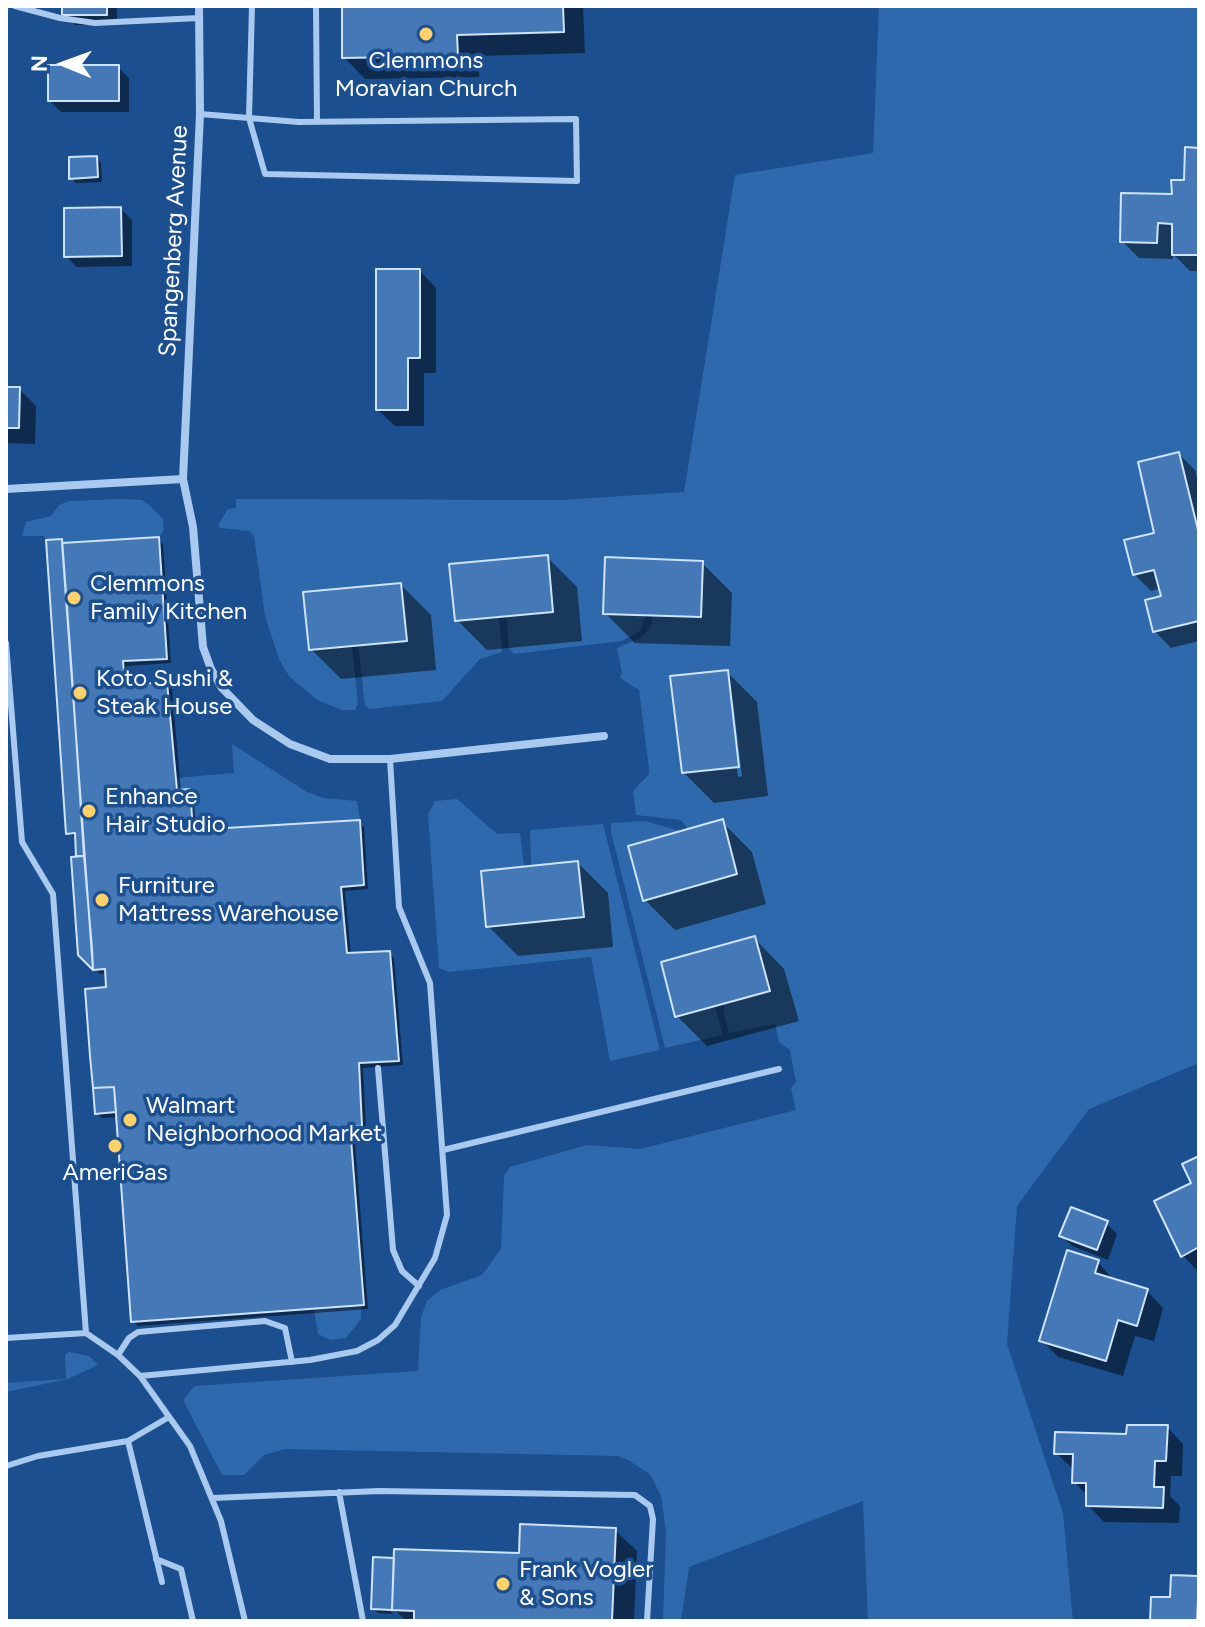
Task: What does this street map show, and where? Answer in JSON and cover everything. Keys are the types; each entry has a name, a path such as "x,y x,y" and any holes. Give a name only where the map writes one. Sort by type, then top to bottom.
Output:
{"street":[{"name":"Spangenberg Avenue","path":"199,6 200,114 183,479 193,527 203,647 222,688 253,720 290,744 330,759 390,759 604,736"},
{"path":"6,489 183,479"}],"lane":[{"path":"15,6 95,23 199,18"},
{"path":"200,114 249,118 317,122 576,119 577,181 265,174 249,118 252,6"},
{"path":"316,6 317,122"},
{"path":"6,643 22,842 53,894 86,1333"},
{"path":"140,1376 337,1356 378,1340 395,1325 435,1258 447,1215 430,983 399,907 390,759"},
{"path":"378,1068 393,1250 402,1271 419,1286"},
{"path":"443,1150 779,1069"},
{"path":"118,1355 129,1338 138,1332 265,1321 285,1328 292,1362"},
{"path":"6,1338 86,1333 118,1355 140,1376 190,1446 213,1498 245,1621"},
{"path":"6,1466 38,1456 128,1441 169,1417"},
{"path":"128,1441 162,1582"},
{"path":"213,1498 339,1492 635,1495 650,1506 653,1519 647,1621"},
{"path":"339,1492 363,1621"},
{"path":"156,1559 181,1569 193,1621"}],"shaded area":[{"path":"879,6 1199,6 1199,1063 1089,1109 1017,1206 1007,1344 1063,1513 1073,1621 868,1621 863,1501 689,1567 681,1621 663,1621 666,1531 661,1496 650,1474 628,1460 618,1456 285,1449 264,1455 244,1475 222,1475 183,1400 194,1386 418,1371 421,1317 427,1301 440,1290 482,1275 501,1249 504,1176 510,1167 587,1145 640,1149 796,1110 791,1088 796,1082 790,1050 779,1042 775,1024 729,1033 723,1010 725,1003 770,991 754,936 661,962 675,1017 715,1006 723,1035 665,1048 611,832 611,823 645,821 680,831 644,901 737,874 722,820 688,829 681,820 636,815 633,791 649,774 649,768 639,690 620,678 622,673 617,648 641,638 651,626 653,615 701,617 703,561 605,557 646,615 640,631 622,641 514,654 509,648 506,616 553,611 548,555 450,565 455,621 499,617 502,652 480,659 442,701 369,709 365,706 358,645 406,640 401,583 304,592 309,650 352,646 358,704 355,710 342,710 317,700 289,676 279,659 265,616 254,536 249,531 218,525 228,509 236,508 236,499 562,500 684,492 735,175 873,153"},
{"path":"142,500 149,505 163,519 164,530 159,537 62,543 62,539 22,536 26,522 51,516 59,505 69,501"},
{"path":"232,744 307,792 323,798 357,801 360,820 193,830 190,789 177,790 176,778 234,773"},
{"path":"457,799 497,834 520,833 524,866 531,865 530,830 603,824 660,1050 610,1061 591,957 449,972 439,968 428,814 435,801"},
{"path":"361,1305 361,1319 346,1338 330,1340 318,1334 314,1309"},
{"path":"69,1352 89,1356 98,1365 68,1379 6,1392 6,1383 66,1379 65,1355"}],"building":[{"path":"62,6 107,6 107,15 62,15"},
{"name":"Clemmons Moravian Church","path":"342,6 563,6 564,32 457,35 458,56 342,58"},
{"path":"48,65 119,65 119,101 48,101"},
{"path":"1185,147 1199,148 1199,255 1172,255 1172,224 1158,223 1157,243 1120,242 1121,193 1172,194 1171,180 1184,180"},
{"path":"97,156 98,177 69,179 69,157"},
{"path":"121,207 122,256 64,257 64,208"},
{"path":"376,269 420,269 420,358 408,358 408,410 376,410"},
{"path":"6,387 20,387 19,428 6,428"},
{"path":"1179,452 1199,534 1199,621 1153,632 1145,600 1161,596 1154,570 1133,575 1124,540 1154,533 1138,462"},
{"path":"159,537 167,659 123,661 125,685 167,682 177,790 190,789 193,830 360,820 364,885 341,887 347,953 390,951 399,1061 359,1063 362,1126 350,1126 364,1305 131,1322 114,1087 93,1088 90,1056 85,989 106,987 105,969 93,970 62,543"},
{"path":"62,539 84,856 76,856 75,833 66,834 46,540"},
{"path":"548,555 553,612 455,621 449,564"},
{"path":"605,557 703,561 701,617 603,614"},
{"path":"401,583 407,641 309,650 303,592"},
{"path":"728,670 739,767 682,773 670,676"},
{"path":"723,819 737,874 643,901 628,846"},
{"path":"84,856 93,970 78,955 71,857"},
{"path":"578,861 584,917 486,927 481,871"},
{"path":"755,936 770,991 675,1017 661,962"},
{"path":"114,1087 116,1112 95,1114 93,1088"},
{"path":"1199,1156 1199,1247 1181,1257 1154,1201 1191,1183 1182,1164"},
{"path":"1071,1207 1108,1221 1097,1250 1059,1236"},
{"path":"1067,1250 1099,1260 1095,1273 1148,1289 1137,1326 1118,1320 1106,1361 1039,1341"},
{"path":"1127,1425 1168,1425 1166,1461 1155,1461 1154,1487 1164,1487 1163,1508 1086,1506 1086,1483 1072,1483 1073,1454 1054,1454 1055,1432 1126,1434"},
{"name":"Frank Vogler & Sons","path":"520,1524 616,1528 612,1621 414,1621 414,1611 392,1610 394,1549 519,1553"},
{"path":"373,1557 394,1558 392,1610 371,1609"},
{"path":"1171,1575 1199,1576 1197,1621 1150,1621 1151,1597 1170,1597"}],"place":[{"name":"Clemmons Moravian Church","path":"426,34"},
{"name":"Clemmons Family Kitchen","path":"74,598"},
{"name":"Koto Sushi & Steak House","path":"80,693"},
{"name":"Enhance Hair Studio","path":"89,811"},
{"name":"Furniture Mattress Warehouse","path":"102,900"},
{"name":"Walmart Neighborhood Market","path":"130,1120"},
{"name":"AmeriGas","path":"115,1146"},
{"name":"Frank Vogler & Sons","path":"503,1584"}]}
